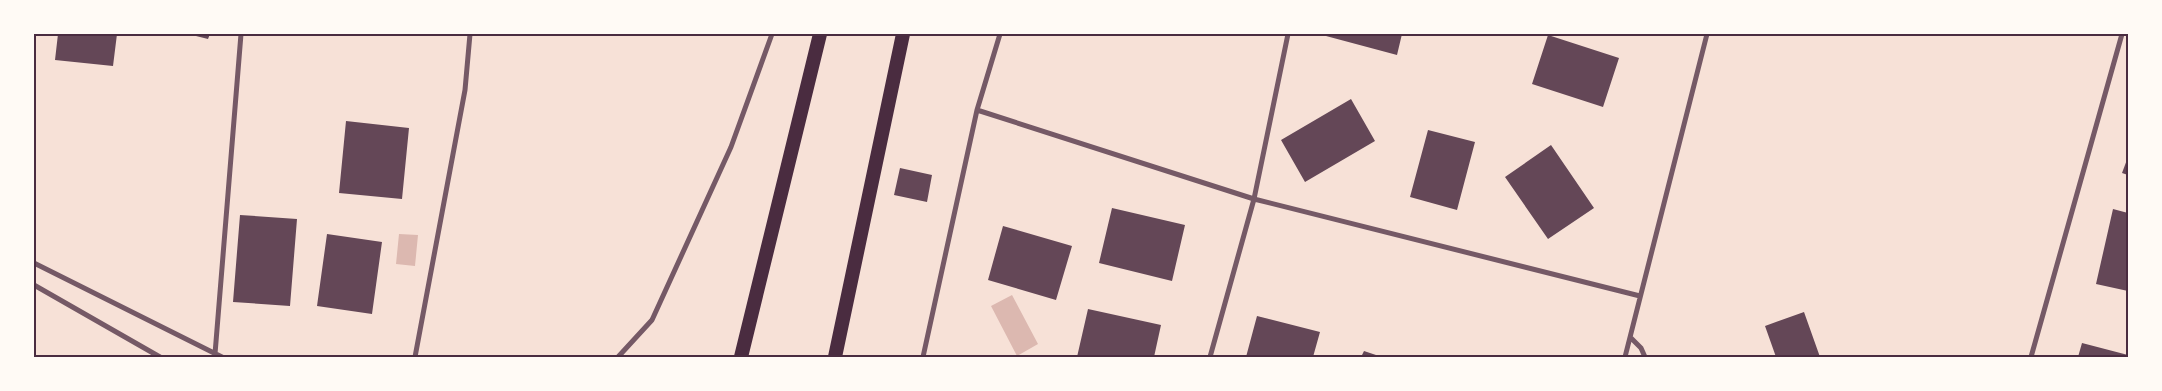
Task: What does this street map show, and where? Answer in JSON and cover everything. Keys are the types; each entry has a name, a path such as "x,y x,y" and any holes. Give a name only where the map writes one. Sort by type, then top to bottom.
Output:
{"highway":[{"path":"741,357 820,34"},
{"path":"835,357 903,34"}],"street":[{"path":"214,354 241,34"},
{"path":"415,357 465,90 470,34"},
{"path":"618,357 652,320 731,147 772,34"},
{"path":"923,357 977,110 1000,34"},
{"path":"1210,357 1254,199 1288,34"},
{"path":"1625,357 1707,34"},
{"path":"2030,357 2122,34"},
{"path":"977,110 1254,199 1640,296"},
{"path":"34,263 222,357"},
{"path":"34,285 160,357"},
{"path":"1631,338 1641,348 1645,357"}],"shaded area":[{"path":"399,234 418,235 415,266 396,264"},
{"path":"1012,295 1038,344 1017,356 991,306"}],"building":[{"path":"58,34 117,34 113,66 55,60"},
{"path":"188,34 210,34 208,39"},
{"path":"1327,34 1402,34 1397,55 1326,36"},
{"path":"1548,35 1619,58 1603,107 1532,84"},
{"path":"1351,99 1375,141 1305,182 1281,140"},
{"path":"346,121 409,128 402,199 339,193"},
{"path":"1428,130 1475,142 1457,210 1410,197"},
{"path":"1551,145 1594,208 1548,239 1505,177"},
{"path":"2128,157 2128,175 2122,173"},
{"path":"900,168 932,175 927,202 894,195"},
{"path":"1112,208 1185,225 1172,281 1099,263"},
{"path":"2113,209 2128,213 2128,291 2096,284"},
{"path":"240,215 297,219 290,306 233,302"},
{"path":"1003,226 1072,246 1056,300 988,280"},
{"path":"327,234 382,242 372,314 317,306"},
{"path":"1088,309 1161,325 1154,357 1077,357"},
{"path":"1804,312 1820,357 1776,357 1765,326"},
{"path":"1257,316 1320,332 1313,357 1246,357"},
{"path":"2082,343 2128,355 2128,357 2078,357"},
{"path":"1364,351 1382,357 1361,357"}]}
